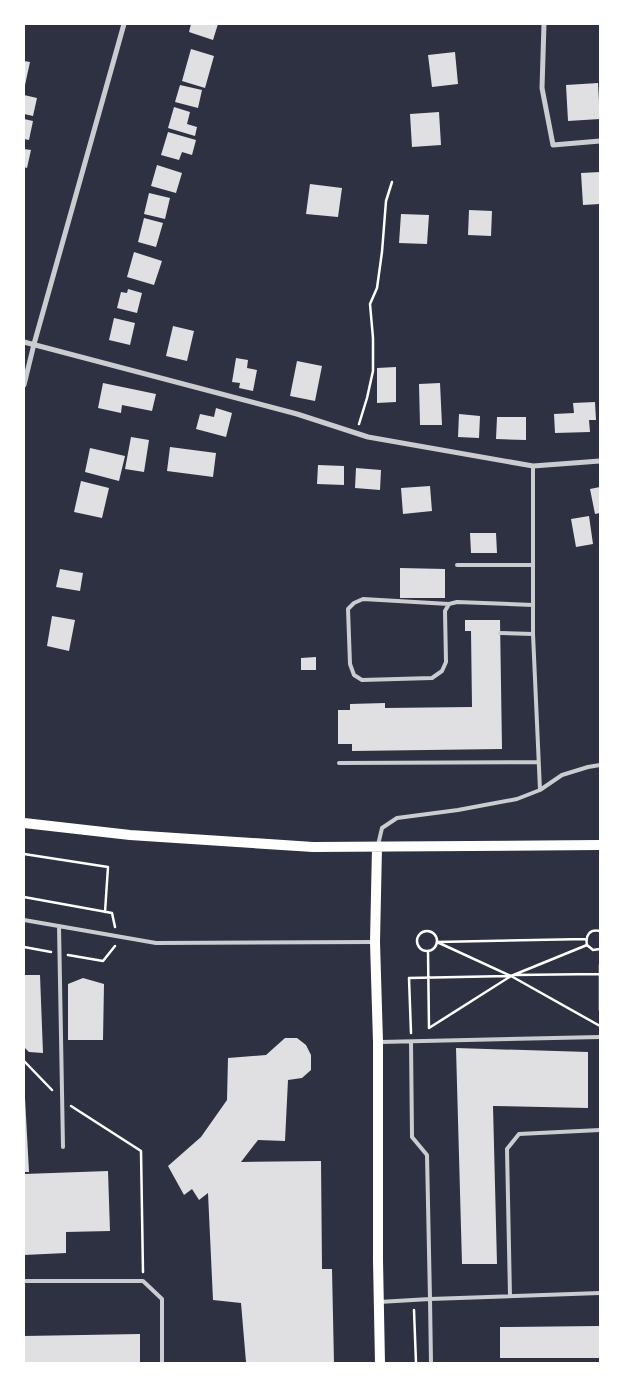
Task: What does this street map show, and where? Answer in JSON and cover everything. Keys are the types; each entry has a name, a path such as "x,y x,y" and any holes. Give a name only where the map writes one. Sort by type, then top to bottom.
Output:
{"main road":[{"path":"24,823 139,836 313,847 600,845"},
{"path":"377,848 376,942 380,1363"}],"street":[{"path":"24,385 124,24"},
{"path":"544,24 542,88 553,145 600,141"},
{"path":"24,342 297,414 368,437 533,466 600,461"}],"lane":[{"path":"533,466 533,634 540,790"},
{"path":"457,565 533,565"},
{"path":"449,604 445,611 446,662 442,672 432,678 362,680 354,675 350,664 348,609 354,603 363,600 533,605"},
{"path":"500,633 533,634"},
{"path":"339,764 538,762"},
{"path":"377,848 382,828 397,818 458,810 517,799 540,790 562,775 600,765"},
{"path":"24,920 156,943 376,942"},
{"path":"59,926 63,1147"},
{"path":"378,1042 600,1038"},
{"path":"411,1042 412,1137 427,1155 431,1363"},
{"path":"510,1296 507,1149 520,1134 600,1130"},
{"path":"24,1281 143,1281 162,1299 162,1363"},
{"path":"379,1302 600,1293"}],"path":[{"path":"357,433 372,371 373,338 370,304 377,288 386,200 392,182"},
{"path":"24,854 108,867 105,912"},
{"path":"24,897 112,913 116,936"},
{"path":"600,931 594,930 588,933 586,938 587,945 593,950 600,949"},
{"path":"423,932 430,932 435,936 437,942 434,948 428,951 421,949 418,944 418,937 423,932"},
{"path":"437,942 586,938"},
{"path":"437,942 511,976 600,1026"},
{"path":"24,947 103,961 116,944"},
{"path":"428,951 429,1028 511,976 587,945"},
{"path":"600,964 600,1010"},
{"path":"411,1042 409,978 600,974"},
{"path":"24,1061 62,1100 141,1151 143,1281"},
{"path":"414,1300 416,1363"}],"building":[{"path":"191,24 218,24 213,40 189,32"},
{"path":"191,49 214,56 205,88 182,81"},
{"path":"455,52 458,84 432,87 428,55"},
{"path":"24,61 30,62 25,85 24,85"},
{"path":"598,83 600,119 568,121 566,85"},
{"path":"180,85 202,90 198,108 175,102"},
{"path":"24,95 37,98 33,116 24,114"},
{"path":"174,107 190,112 187,124 197,127 195,136 168,128"},
{"path":"439,112 441,145 412,147 410,114"},
{"path":"24,119 33,121 29,140 24,139"},
{"path":"168,132 196,140 192,155 182,152 179,160 161,155"},
{"path":"24,149 31,150 27,168 24,167"},
{"path":"157,165 182,173 176,193 151,186"},
{"path":"600,172 600,204 583,205 581,173"},
{"path":"310,184 342,188 338,217 306,214"},
{"path":"149,193 170,198 165,219 144,214"},
{"path":"469,210 492,211 491,236 468,235"},
{"path":"401,214 429,215 427,244 399,243"},
{"path":"144,218 163,223 156,247 138,242"},
{"path":"134,252 162,261 154,285 127,277"},
{"path":"128,289 142,293 137,313 117,308 121,292 127,293"},
{"path":"114,318 135,323 130,345 109,340"},
{"path":"173,326 194,331 187,361 166,356"},
{"path":"236,358 248,360 247,368 257,370 253,391 239,388 240,383 232,382"},
{"path":"297,361 322,366 315,401 290,396"},
{"path":"396,367 396,402 377,403 377,368"},
{"path":"103,383 156,394 152,411 122,405 121,413 98,408"},
{"path":"440,383 442,425 420,425 419,384"},
{"path":"595,402 596,420 589,420 590,432 555,433 554,414 574,413 573,403"},
{"path":"216,408 232,413 226,437 196,429 200,414 214,417"},
{"path":"459,414 480,416 479,438 458,437"},
{"path":"497,417 526,417 526,440 496,439"},
{"path":"131,437 149,440 144,472 125,469"},
{"path":"170,447 216,453 213,477 167,471"},
{"path":"90,448 125,456 119,481 85,472"},
{"path":"318,465 344,466 344,485 317,484"},
{"path":"356,468 381,470 380,490 355,488"},
{"path":"81,481 109,488 102,518 74,512"},
{"path":"430,486 432,511 403,514 401,488"},
{"path":"600,487 600,513 595,514 590,489"},
{"path":"589,516 593,544 576,547 571,519"},
{"path":"470,533 496,533 497,553 471,553"},
{"path":"400,568 445,569 445,598 400,598"},
{"path":"60,569 83,573 80,591 56,587"},
{"path":"52,616 75,620 69,651 47,646"},
{"path":"465,620 500,620 502,749 352,751 352,744 338,744 338,710 350,710 350,704 385,703 385,708 472,707 471,631 465,631"},
{"path":"316,657 316,670 301,670 301,658"},
{"path":"24,975 40,975 43,1053 29,1052 24,1047"},
{"path":"83,978 104,984 103,1040 68,1040 68,984"},
{"path":"285,1038 297,1038 306,1045 311,1055 311,1070 302,1078 288,1080 285,1141 258,1140 241,1162 321,1161 322,1269 332,1269 334,1363 246,1362 241,1303 213,1300 208,1193 199,1200 192,1189 184,1195 168,1166 201,1137 227,1100 228,1058 266,1055"},
{"path":"456,1048 588,1052 588,1108 493,1106 497,1264 462,1264"},
{"path":"25,1098 29,1172 24,1172"},
{"path":"108,1171 110,1231 66,1232 66,1253 24,1255 24,1174"},
{"path":"600,1326 600,1358 500,1358 500,1327"},
{"path":"140,1334 140,1363 24,1363 24,1336"}]}
